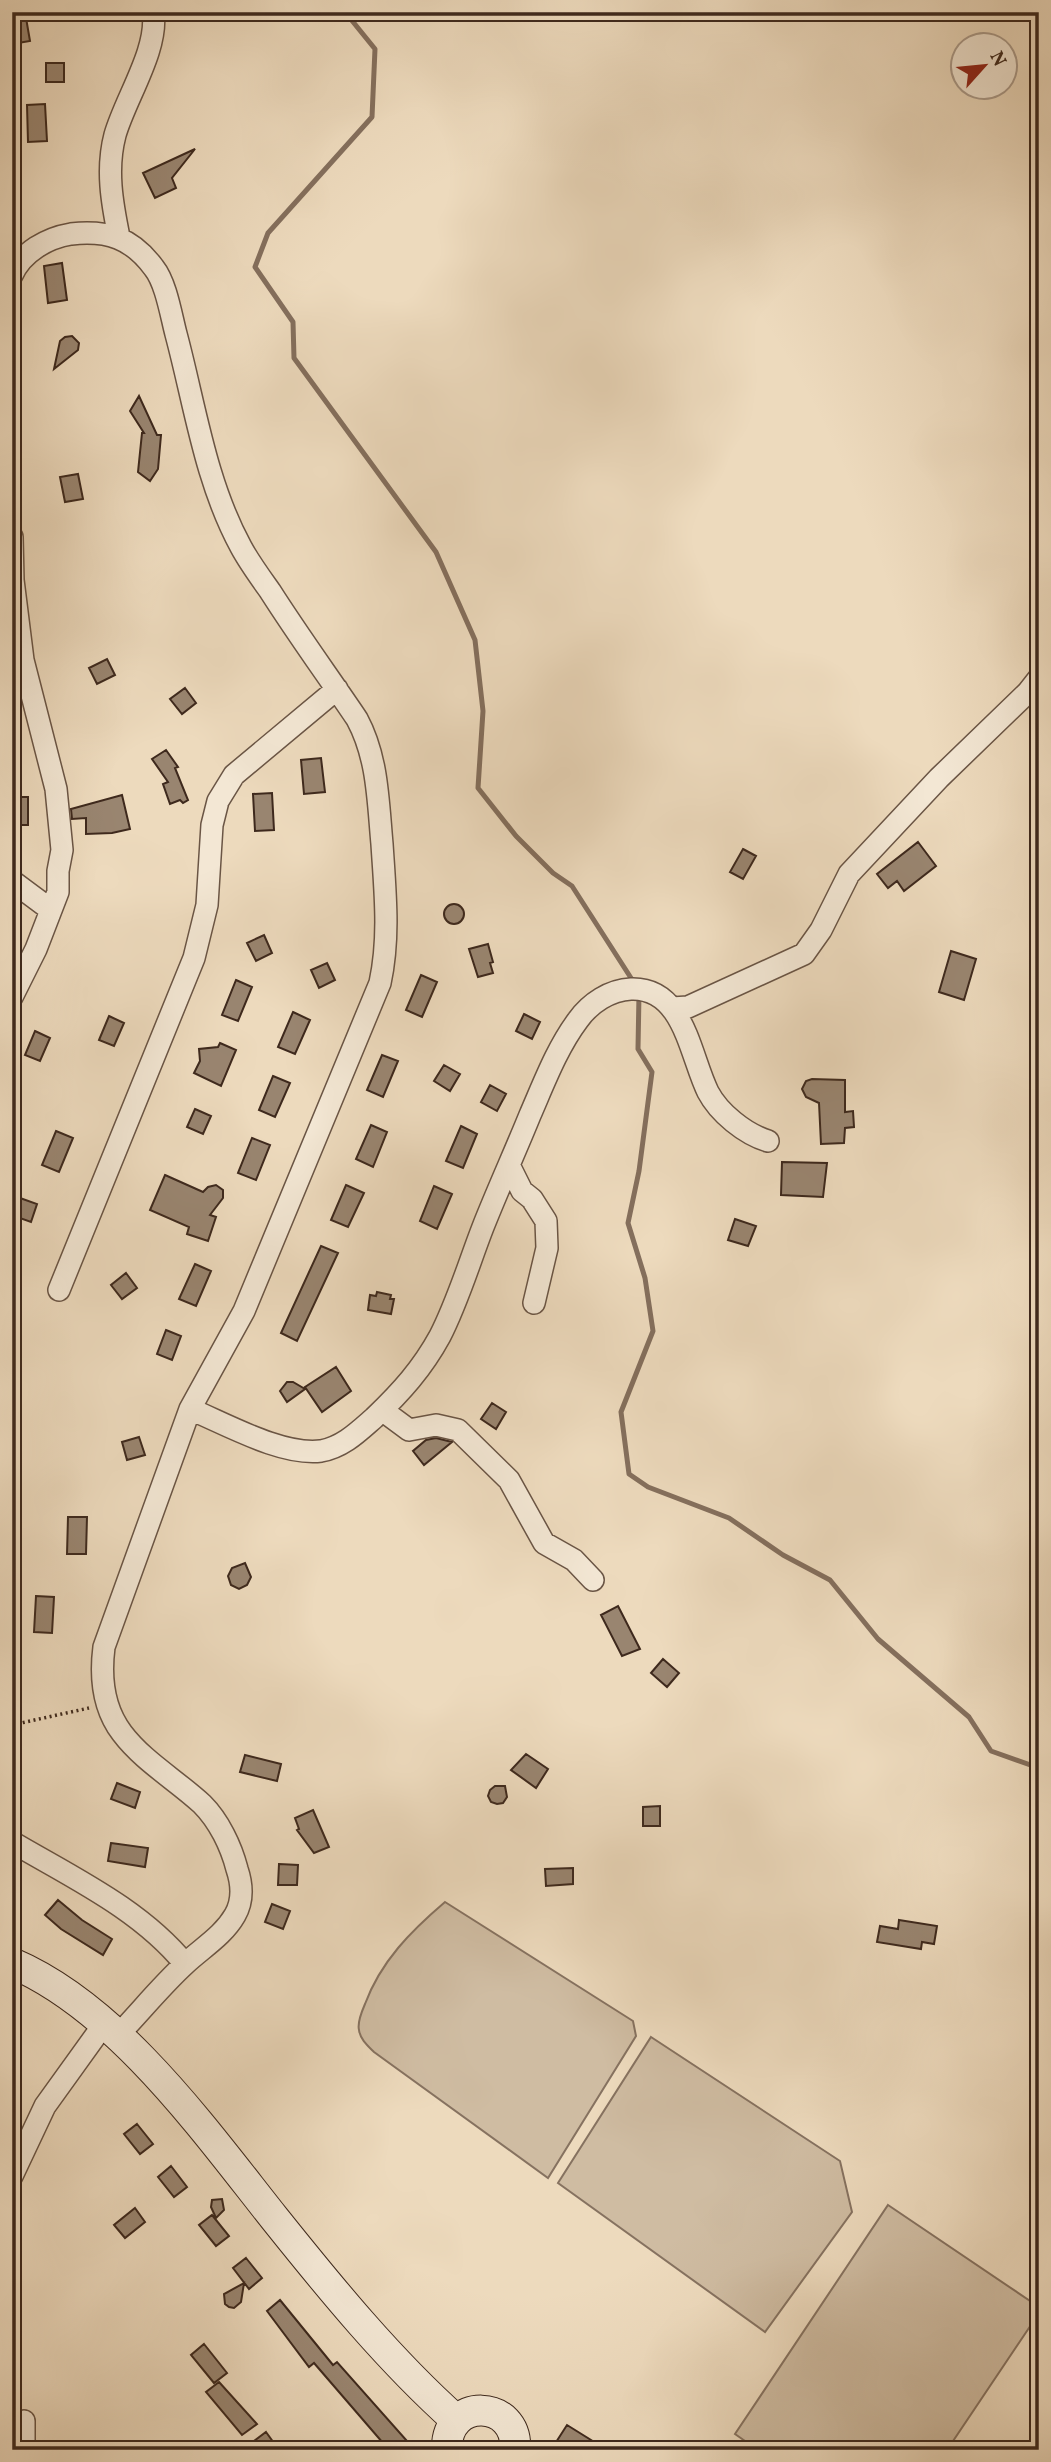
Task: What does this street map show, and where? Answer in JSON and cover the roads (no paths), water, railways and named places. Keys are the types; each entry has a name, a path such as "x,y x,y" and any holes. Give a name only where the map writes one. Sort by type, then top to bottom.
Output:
{"street":[{"path":"119,237 109,182 115,136 152,37 153,12"},
{"path":"12,275 18,249 41,245 68,235 94,233 119,237 143,254 157,271 220,501 241,547 368,738 374,765 386,908 386,955 380,983 244,1311 190,1409 104,1647 102,1686 122,1733 146,1758 204,1806 226,1839 242,1882 240,1899 235,1915 213,1941 112,2029 45,2106 12,2176"},
{"path":"12,537 13,580 23,660 56,789 62,828 58,892 36,949 12,997"},
{"path":"672,1008 688,1007 804,954 821,930 849,874 939,778 1028,692 1039,678"},
{"path":"60,1290 194,958 207,905 212,825 218,801 234,775 337,690"},
{"path":"12,881 51,910"},
{"path":"190,1409 271,1442 301,1451 321,1451 340,1445 358,1433 411,1382 440,1336 544,1081 579,1018 602,997 616,991 646,990 672,1008 691,1044 708,1092 717,1105 750,1133 768,1141"},
{"path":"509,1165 522,1191 533,1199 545,1221 548,1234 546,1256 534,1303"},
{"path":"382,1410 409,1430 436,1425 458,1430 509,1480 540,1537 549,1547 574,1560 593,1580"},
{"path":"12,1842 122,1907 167,1942 185,1964"},
{"path":"12,1963 36,1973 112,2029 201,2125 344,2304 425,2391 456,2420"},
{"path":"447,2450 446,2439 456,2420 474,2410 493,2412 509,2424 515,2450"},
{"path":"23,2421 24,2450"}],"waterway":[{"path":"345,12 375,49 372,117 268,233 255,267 293,322 294,358 436,552 475,640 483,711 478,788 516,836 553,873 572,886 631,978"},
{"path":"639,994 638,1049 652,1072 639,1171 628,1223 645,1278 653,1331 621,1412 629,1474 648,1487 729,1518 783,1555 830,1580 878,1639 969,1717 991,1751 1039,1768"}]}
